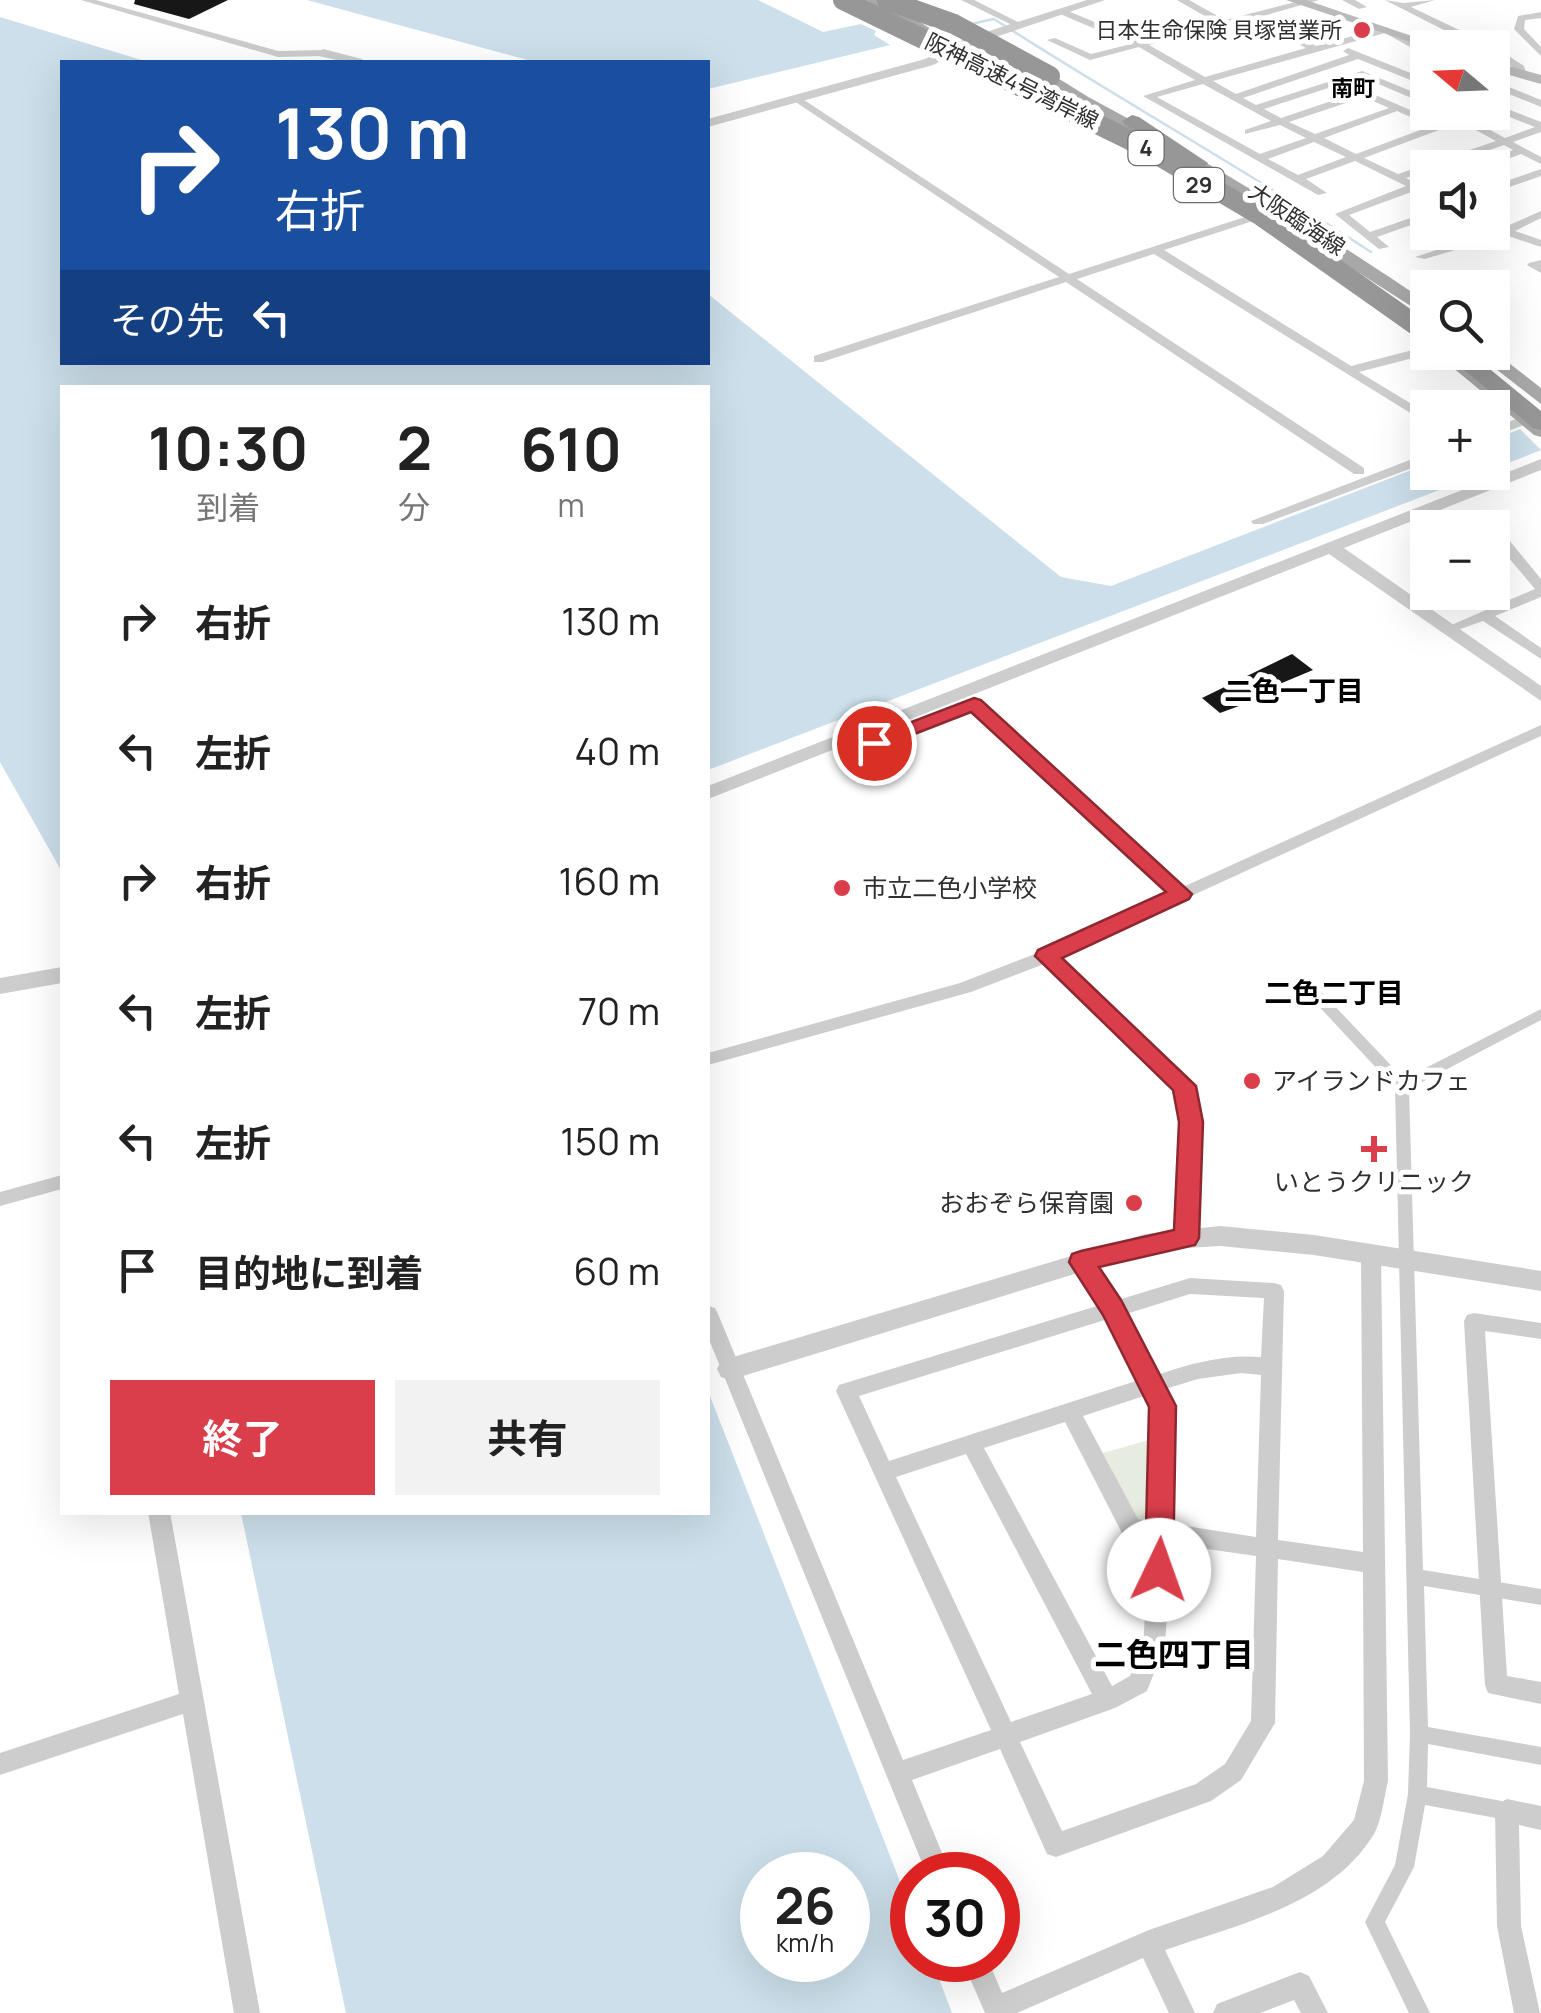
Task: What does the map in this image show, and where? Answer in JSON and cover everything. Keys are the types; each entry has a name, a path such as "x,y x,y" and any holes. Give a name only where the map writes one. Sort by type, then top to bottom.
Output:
{"highway":[{"path":"830,0 1029,95 1248,216"},
{"name":"阪神高速4号湾岸線","path":"843,0 1046,96 1158,155 1260,216 1410,320"},
{"name":"阪神高速4号湾岸線","path":"861,0 1050,88 1152,141 1272,211 1410,303"},
{"path":"890,0 971,32 1198,162"},
{"path":"1476,370 1537,420"},
{"path":"1491,370 1537,420"}],"main road":[{"name":"大阪臨海線","path":"873,0 1198,162 1273,206 1410,302"},
{"name":"大阪臨海線","path":"890,0 1248,216 1410,328"},
{"path":"1302,1 1410,40"},
{"path":"1510,70 1541,80"},
{"path":"1468,370 1537,420"},
{"path":"1505,370 1541,398"}],"street":[{"path":"86,0 278,54 322,52 351,60"},
{"path":"966,0 1021,26"},
{"path":"710,122 929,62 1063,7 1099,0"},
{"path":"1182,0 1222,22"},
{"path":"1347,0 1362,8"},
{"path":"1390,0 1452,30"},
{"path":"1402,6 1430,0"},
{"path":"1530,0 1541,7"},
{"path":"1052,40 1090,57 1302,1"},
{"path":"1063,7 1138,43 1255,109 1410,182"},
{"path":"1541,15 1521,18 1519,29 1541,54"},
{"path":"1251,16 1315,49"},
{"path":"1322,193 1148,96 1386,30"},
{"path":"1334,44 1410,77"},
{"path":"1234,98 1359,55"},
{"path":"1510,60 1522,68 1522,74"},
{"path":"1255,109 1384,66"},
{"path":"1362,74 1410,95"},
{"path":"1510,91 1541,104"},
{"path":"1249,132 1364,93 1444,133"},
{"path":"1510,100 1521,96"},
{"path":"798,98 1358,470"},
{"path":"1260,158 1410,105"},
{"path":"1510,114 1541,128"},
{"path":"1476,150 1541,128"},
{"path":"1297,179 1430,132 1448,130"},
{"path":"1482,130 1541,161"},
{"path":"1458,145 1470,150"},
{"path":"1510,154 1520,151"},
{"path":"1510,183 1541,172"},
{"path":"1397,178 1410,173"},
{"path":"1383,247 1341,214 1410,192"},
{"path":"1510,224 1541,214"},
{"path":"818,358 1248,216"},
{"path":"1369,236 1410,221"},
{"path":"1510,232 1541,244"},
{"path":"1154,249 1410,409"},
{"path":"1421,257 1440,250"},
{"path":"1348,370 1410,354"},
{"path":"1510,427 1537,420"},
{"path":"1258,521 1410,464"},
{"path":"710,807 974,704 1541,464"},
{"path":"710,792 1336,551 1541,480"},
{"path":"1336,551 1541,695"},
{"path":"1449,630 1541,590 1510,552"},
{"path":"1484,615 1541,655"},
{"path":"974,704 1181,894"},
{"path":"710,1058 965,988 1046,956 1541,730"},
{"path":"1046,956 1184,1086 1191,1122 1186,1238"},
{"path":"0,986 60,975"},
{"path":"1304,982 1402,1086 1420,1734 1417,1794 1404,1867 1375,1922 1420,2013"},
{"path":"0,999 60,988"},
{"path":"1402,1086 1541,1014"},
{"path":"0,1199 60,1183"},
{"path":"730,1369 1081,1262 1145,1244 1186,1238 1220,1236 1314,1245 1541,1281"},
{"path":"985,1982 996,2008 1149,1942 1280,1897 1332,1865 1364,1826 1376,1781 1371,1255"},
{"path":"896,1774 1107,1700 1140,1683 1154,1645 1162,1532 1163,1406 1112,1307 1081,1262"},
{"path":"1190,1286 1274,1291 1263,1723 1233,1772 1202,1793 1056,1845 846,1391 1112,1307 1190,1286"},
{"path":"710,1319 929,1852"},
{"path":"1541,1331 1474,1322 1496,1685 1541,1693"},
{"path":"883,1472 1198,1370 1241,1364 1271,1368"},
{"path":"1071,1414 1131,1528 1376,1564"},
{"path":"971,1444 1107,1700"},
{"path":"159,1515 247,2013"},
{"path":"1414,1576 1541,1597"},
{"path":"0,1764 190,1701"},
{"path":"1420,1734 1541,1756"},
{"path":"1417,1794 1541,1818"},
{"path":"1507,1811 1509,1926 1527,2013"},
{"path":"1149,1942 1182,2013"},
{"path":"1226,2013 1300,1985 1315,2013"}],"shaded area":[{"path":"1152,1439 1150,1520 1136,1518 1103,1453"}],"water":[{"path":"307,0 758,0 823,32 861,24 876,31 874,35 890,45 710,89 710,60 528,60"},
{"path":"0,17 141,60 60,60 60,365 710,365 710,296 1061,577 1111,586 1410,471 1410,490 1440,490 710,769 710,385 60,385 60,868 0,762"},
{"path":"1520,429 1541,450 1510,462 1510,433"},
{"path":"710,1396 890,1856 890,1982 940,1982 952,2013 346,2013 241,1515 710,1515"}],"building":[{"path":"135,0 228,0 189,19 134,4"},
{"path":"1292,654 1313,670 1263,691 1266,696 1220,713 1202,698"}],"waterway":[{"path":"971,24 994,19 1371,252"}],"place":[{"name":"日本生命保険 貝塚営業所","path":"1362,30"},
{"name":"市立二色小学校","path":"842,888"},
{"name":"アイランドカフェ","path":"1252,1081"},
{"name":"いとうクリニック","path":"1374,1149"},
{"name":"おおぞら保育園","path":"1134,1203"}],"district":[{"name":"南町","path":"1353,88"},
{"name":"二色一丁目","path":"1294,691"},
{"name":"二色二丁目","path":"1334,993"},
{"name":"二色四丁目","path":"1174,1655"}],"route":[{"path":"874,743 974,704 1181,894 1046,956 1184,1086 1191,1122 1186,1238 1145,1244 1081,1262 1112,1307 1163,1406 1159,1570"}]}
